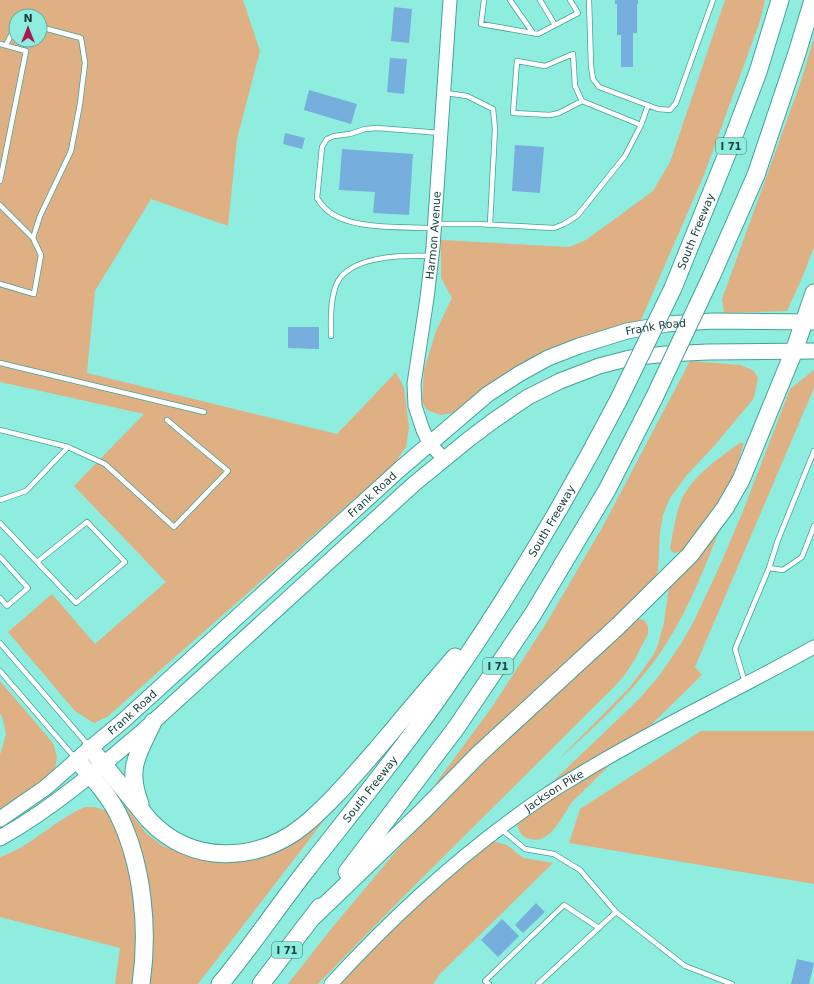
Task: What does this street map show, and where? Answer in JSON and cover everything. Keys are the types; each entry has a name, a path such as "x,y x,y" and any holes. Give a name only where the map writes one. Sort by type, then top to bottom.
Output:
{"highway":[{"name":"South Freeway","path":"220,984 444,691 508,596 584,465 618,401 673,288 758,72 780,0"},
{"name":"I 71","path":"261,984 456,728 533,614 607,490 654,398 711,277 756,175 797,53 813,0"},
{"path":"314,916 423,811 479,754 618,626 690,555 725,508 741,480 794,351 808,322 814,293"},
{"path":"77,760 96,770 143,812 157,829 173,840 191,848 209,853 239,854 252,851 283,838 303,826 354,776 508,596"},
{"path":"143,812 136,795 133,771 134,761 153,722"},
{"path":"90,748 96,770 119,816 128,838 135,864 140,888 146,942 141,984"}],"main road":[{"name":"Harmon Avenue","path":"445,460 429,443 418,419 415,406 414,384 428,298 432,256 450,0"},
{"name":"Frank Road","path":"0,819 45,788 123,721 429,443 488,394 519,374 548,358 579,346 627,331 667,324 713,321 808,322"},
{"name":"Frank Road","path":"0,838 41,813 96,770 153,722 414,484 481,430 528,397 560,381 599,366 630,358 666,354 708,352 814,351"},
{"name":"Jackson Pike","path":"331,984 364,948 430,884 500,828 547,794 610,756 814,647"}],"lane":[{"path":"484,0 481,24 538,34 578,12 570,0"},
{"path":"510,0 533,33"},
{"path":"540,0 555,25"},
{"path":"590,0 591,66 593,79 599,87 658,109 670,110 676,103 713,0"},
{"path":"33,238 40,216 71,151 80,104 85,63 80,38 48,29"},
{"path":"6,45 8,41"},
{"path":"0,44 26,52 0,181"},
{"path":"582,101 559,113 550,115 513,113 516,61 545,66 573,54 575,86 582,101 641,125"},
{"path":"444,92 467,96 493,109 495,129 490,224"},
{"path":"441,133 377,128 365,129 327,139 322,147 317,198 327,210 339,217 366,225 434,226 490,224 554,228 576,216 625,156 641,125 648,105"},
{"path":"0,205 33,238 41,255 34,294 0,284"},
{"path":"331,336 331,307 335,287 342,275 351,267 390,256 432,256"},
{"path":"0,363 204,412"},
{"path":"0,430 68,448 105,464 174,527 228,471 167,420"},
{"path":"0,500 26,491 68,448"},
{"path":"745,684 735,649 769,568 778,540 814,451"},
{"path":"0,523 37,562 76,603 125,562 87,522 37,562"},
{"path":"769,568 783,570 802,557 814,526"},
{"path":"0,557 28,588 7,606 0,598"},
{"path":"0,643 67,719 90,748"},
{"path":"0,672 77,760"},
{"path":"500,828 525,849 554,854 580,870 616,912 685,966 732,984"},
{"path":"489,984 486,981 564,905 599,928"},
{"path":"538,984 616,912"}],"shaded area":[{"path":"0,0 243,0 260,51 237,139 228,226 151,199 95,291 87,373 337,434 396,372 404,388 409,428 406,447 394,464 107,717 94,723 75,711 8,632 52,594 95,644 166,582 74,486 144,414 0,382"},
{"path":"725,0 765,0 760,21 704,175 638,327 512,370 452,413 441,415 427,410 422,402 424,370 436,331 452,298 441,278 441,240 569,247 586,240 653,191 670,162"},
{"path":"814,38 814,247 787,311 724,313 722,299 800,84"},
{"path":"690,361 741,365 754,371 758,378 754,398 715,445 687,475 670,498 663,515 660,533 658,571 654,582 438,786 436,783 492,707 547,622 603,526"},
{"path":"814,370 814,388 695,667 702,675 572,802 560,821 550,833 544,838 538,840 529,839 522,835 517,823 518,815 639,699 659,676 681,644 694,621 721,563 743,511 790,389"},
{"path":"740,443 744,443 731,484 715,510 683,551 674,553 670,549 674,525 681,501 686,492 691,484 706,469"},
{"path":"714,530 719,531 699,581 684,613 656,659 622,700 557,761 629,688 654,654 664,622 669,587"},
{"path":"639,619 644,620 648,626 648,634 635,659 624,676 614,687 405,895 318,984 288,984 331,929 398,849 485,760 631,623"},
{"path":"0,681 53,743 57,757 55,769 21,799 0,810 0,755 6,734 2,716 0,714"},
{"path":"701,731 814,731 814,884 569,843 580,809"},
{"path":"124,805 146,833 163,846 196,859 218,862 244,860 325,812 329,814 198,984 148,984 144,862 130,820 123,807"},
{"path":"85,807 94,807 107,811 114,820 127,859 136,906 137,952 135,984 115,984 120,948 0,917 0,857 33,840 74,812"},
{"path":"487,842 496,842 507,845 523,858 553,863 440,974 433,984 339,984 364,956 478,848"}],"building":[{"path":"615,0 638,0 637,33 633,33 633,67 621,67 621,35 617,35 617,4 615,4"},
{"path":"394,7 412,9 409,43 391,41"},
{"path":"390,58 407,59 404,94 387,92"},
{"path":"309,90 357,104 351,124 304,110"},
{"path":"285,133 305,138 302,149 283,144"},
{"path":"515,145 544,147 540,193 512,191"},
{"path":"342,149 413,154 409,215 373,213 375,192 339,190"},
{"path":"288,327 319,327 319,349 288,348"},
{"path":"536,903 545,912 523,933 515,925"},
{"path":"502,919 519,936 498,957 481,940"},
{"path":"797,959 814,963 809,984 791,984"}]}
